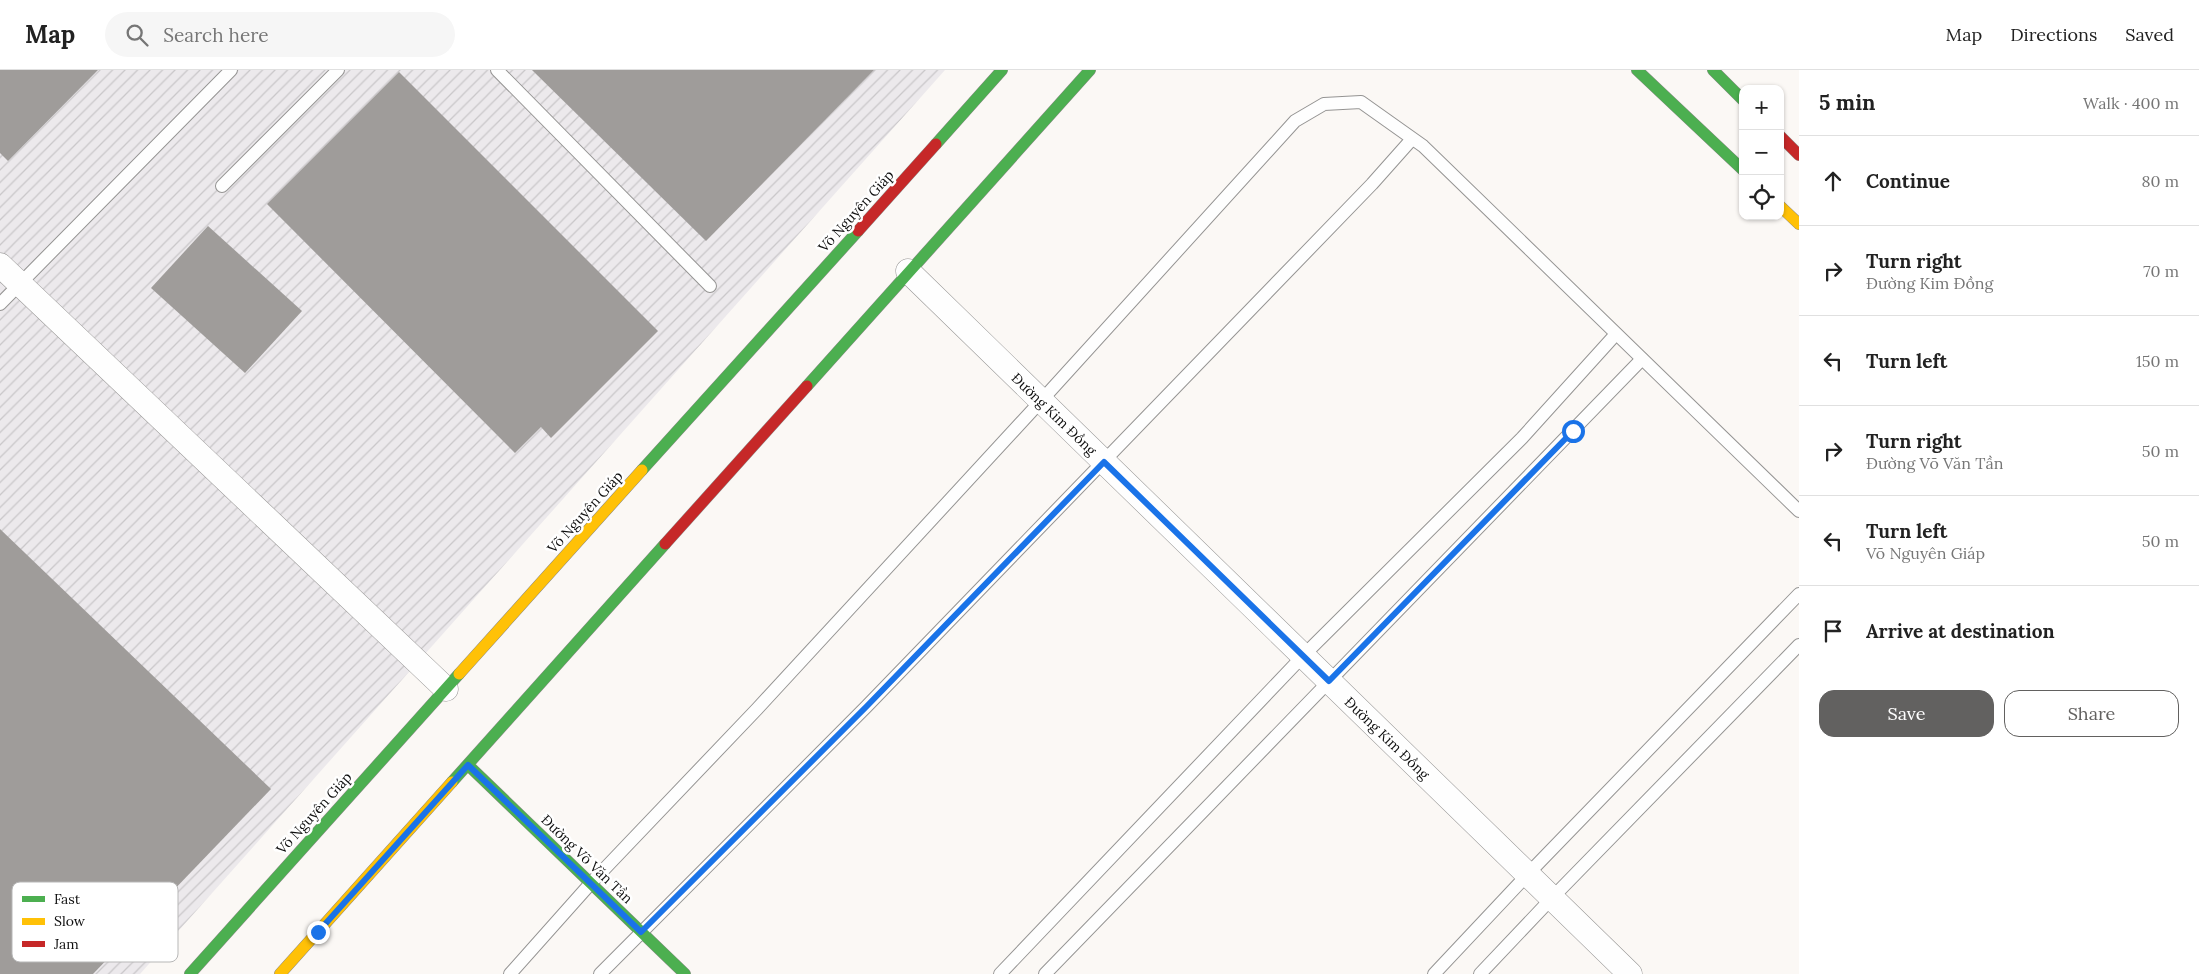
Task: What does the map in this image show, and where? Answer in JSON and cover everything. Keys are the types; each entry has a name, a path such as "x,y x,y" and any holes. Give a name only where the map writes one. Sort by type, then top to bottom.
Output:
{"main road":[{"name":"Võ Nguyên Giáp","path":"190,974 1002,70"},
{"path":"280,974 1090,70"},
{"path":"1637,70 1739,166"},
{"path":"1712,70 1739,96"},
{"path":"1784,140 1799,155"},
{"path":"1784,210 1799,224"},
{"name":"Đường Võ Văn Tần","path":"468,765 685,974"}],"street":[{"path":"0,265 446,689"},
{"name":"Đường Kim Đồng","path":"908,271 1630,974"}],"lane":[{"path":"0,304 232,70"},
{"path":"222,186 338,70"},
{"path":"497,70 710,286"},
{"path":"510,974 591,884 757,709 1041,401 1295,121 1324,104 1361,102 1423,146 1799,512"},
{"path":"600,974 866,707 1372,184 1412,139"},
{"path":"1000,974 1303,656 1522,438 1616,334"},
{"path":"1045,974 1490,518 1642,359"},
{"path":"1434,974 1799,594"},
{"path":"1480,974 1799,645"}],"shaded area":[{"path":"0,70 945,70 178,931 178,882 12,882 12,962 151,962 140,974 0,974"}],"building":[{"path":"0,70 98,70 8,161 0,153"},
{"path":"532,70 874,70 706,241"},
{"path":"399,72 658,331 551,438 541,427 515,453 267,204"},
{"path":"208,226 302,311 245,373 151,288"},
{"path":"0,529 271,789 178,886 178,882 12,882 12,962 105,962 93,974 0,974"}],"traffic: fast":[{"path":"936,144 1002,70"},
{"path":"807,386 1090,70"},
{"path":"1637,70 1739,166"},
{"path":"1713,70 1739,96"},
{"path":"642,470 858,231"},
{"path":"452,782 665,544"},
{"path":"190,974 459,674"},
{"path":"468,765 685,974"}],"traffic: slow":[{"path":"1784,210 1799,224"},
{"path":"459,674 642,470"},
{"path":"280,974 452,782"}],"traffic: jam":[{"path":"1784,140 1799,155"},
{"path":"858,231 936,144"},
{"path":"665,544 807,386"}],"route":[{"path":"318,932 468,765 641,932 866,707 1104,462 1329,681 1573,431"}]}
